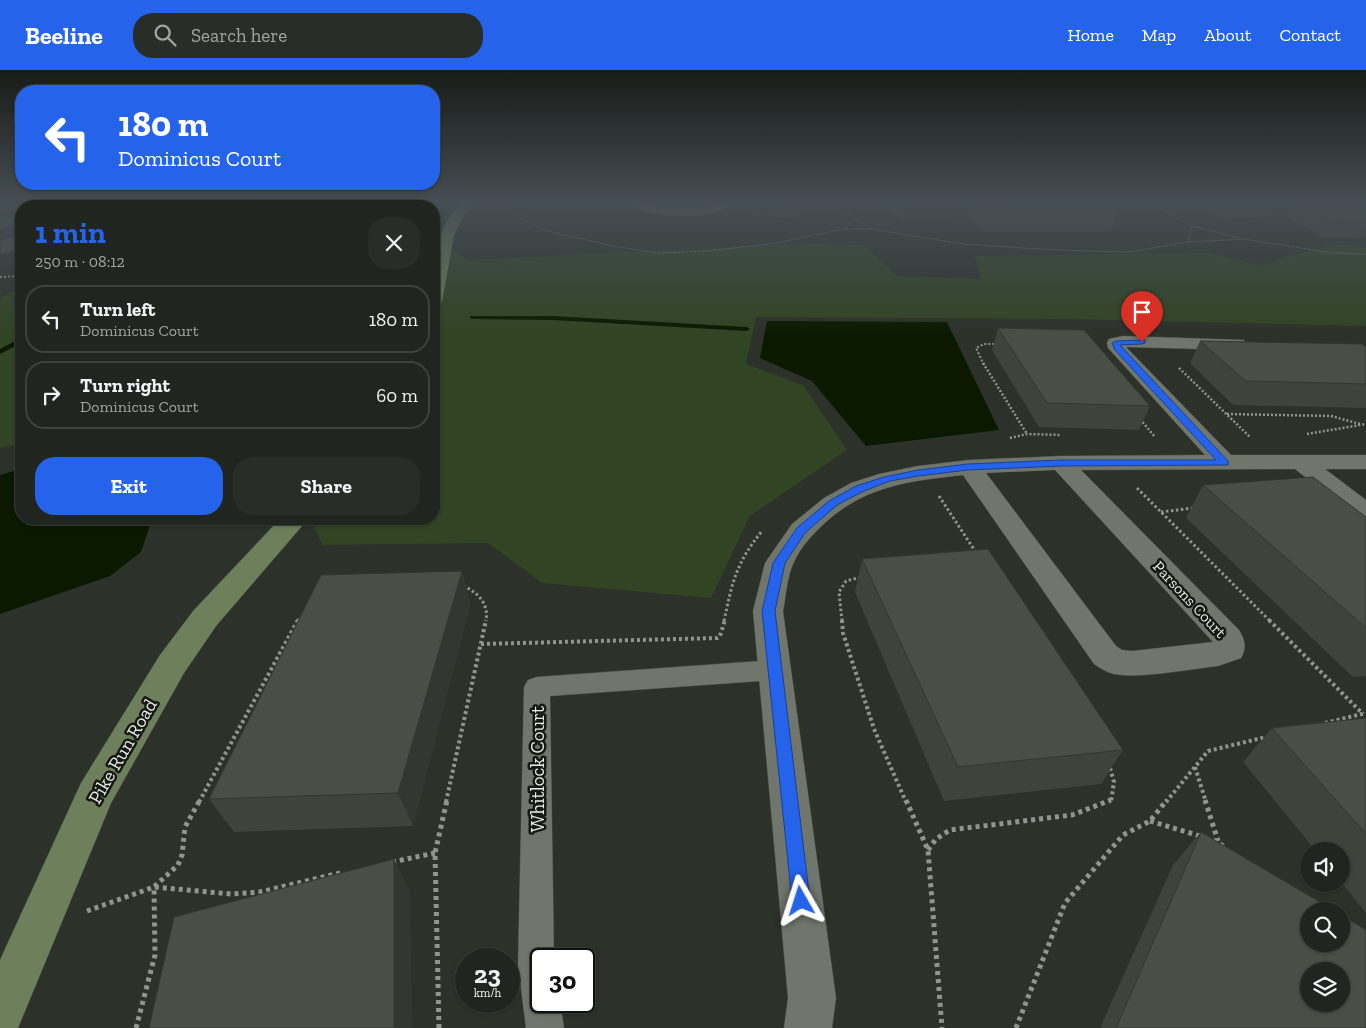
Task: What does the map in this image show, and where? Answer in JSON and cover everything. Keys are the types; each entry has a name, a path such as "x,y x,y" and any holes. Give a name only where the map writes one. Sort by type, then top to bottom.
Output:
{"street":[{"path":"440,279 445,247"},
{"path":"1224,463 1117,348 1116,343 1123,341 1259,344"},
{"path":"1300,449 1366,512"},
{"path":"808,1028 812,998 768,611 779,563 801,530 833,503 860,488 888,479 918,473 968,467 1061,463 1224,463 1300,449 1366,462"},
{"name":"Parsons Court","path":"968,467 1104,655 1115,662 1132,663 1218,654 1230,650 1228,638 1061,463"},
{"name":"Pike Run Road","path":"3,1000 95,795 172,664 204,618 289,525"}],"lane":[{"name":"Whitlock Court","path":"545,1028 536,965 537,687 775,670"}],"path":[{"path":"618,247 658,253 684,254 746,247"},
{"path":"1004,247 1129,252 1160,247"},
{"path":"1292,247 1332,253 1366,254"},
{"path":"0,277 15,276"},
{"path":"1175,364 1250,437"},
{"path":"1227,414 1331,416 1366,424"},
{"path":"1300,449 1360,424"},
{"path":"1242,437 1258,437"},
{"path":"1141,484 1133,484 1364,713"},
{"path":"946,494 938,494 980,557"},
{"path":"1161,512 1194,508"},
{"path":"868,577 859,577 846,581 839,592 842,633 874,729 928,850 942,1028"},
{"path":"440,1028 435,852 488,615 487,606 481,597 470,588 457,584"},
{"path":"80,914 154,887 178,865 182,855 185,827 302,614"},
{"path":"1314,725 1364,713"},
{"path":"1016,1028 1065,903 1123,835 1150,822 1208,752 1276,735"},
{"path":"928,850 936,839 950,830 1072,815 1111,802 1114,782 1107,759"},
{"path":"1195,767 1218,842"},
{"path":"1150,822 1218,842 1233,852"},
{"path":"388,862 435,852"},
{"path":"154,887 231,894 260,892 351,871"},
{"path":"136,1028 155,955 154,887"}],"shaded area":[{"path":"440,247 449,247 467,260 739,247 865,247 898,276 981,279 975,256 1208,253 1261,265 1323,247 1366,247 1366,326 1062,319 756,317 746,364 803,385 847,450 750,516 711,598 542,583 488,543 323,545 313,525 440,525"},
{"path":"15,291 15,445 0,448 0,298"},
{"path":"767,321 947,322 999,430 866,446 812,381 760,358"},
{"path":"15,471 15,525 150,525 141,552 110,576 0,614 0,475"}],"building":[{"path":"0,247 15,247 15,251 0,255"},
{"path":"998,328 1084,330 1150,406 1047,403"},
{"path":"1200,341 1362,344 1366,347 1366,384 1246,381"},
{"path":"1313,477 1366,517 1366,628 1203,485"},
{"path":"988,549 1123,750 958,767 862,559"},
{"path":"462,571 398,793 209,799 321,575"},
{"path":"1366,718 1366,834 1272,728"},
{"path":"1201,832 1320,902 1300,902 1300,952 1350,952 1350,920 1366,930 1366,1028 1116,1028"},
{"path":"394,859 394,1028 149,1028 174,917"}],"waterway":[{"path":"472,317 553,318 747,329"},
{"path":"0,352 15,343"}],"route":[{"path":"801,901 768,611 779,563 801,530 833,503 860,488 888,479 968,467 1061,463 1224,463 1117,348 1116,343 1123,341 1142,342"}]}
